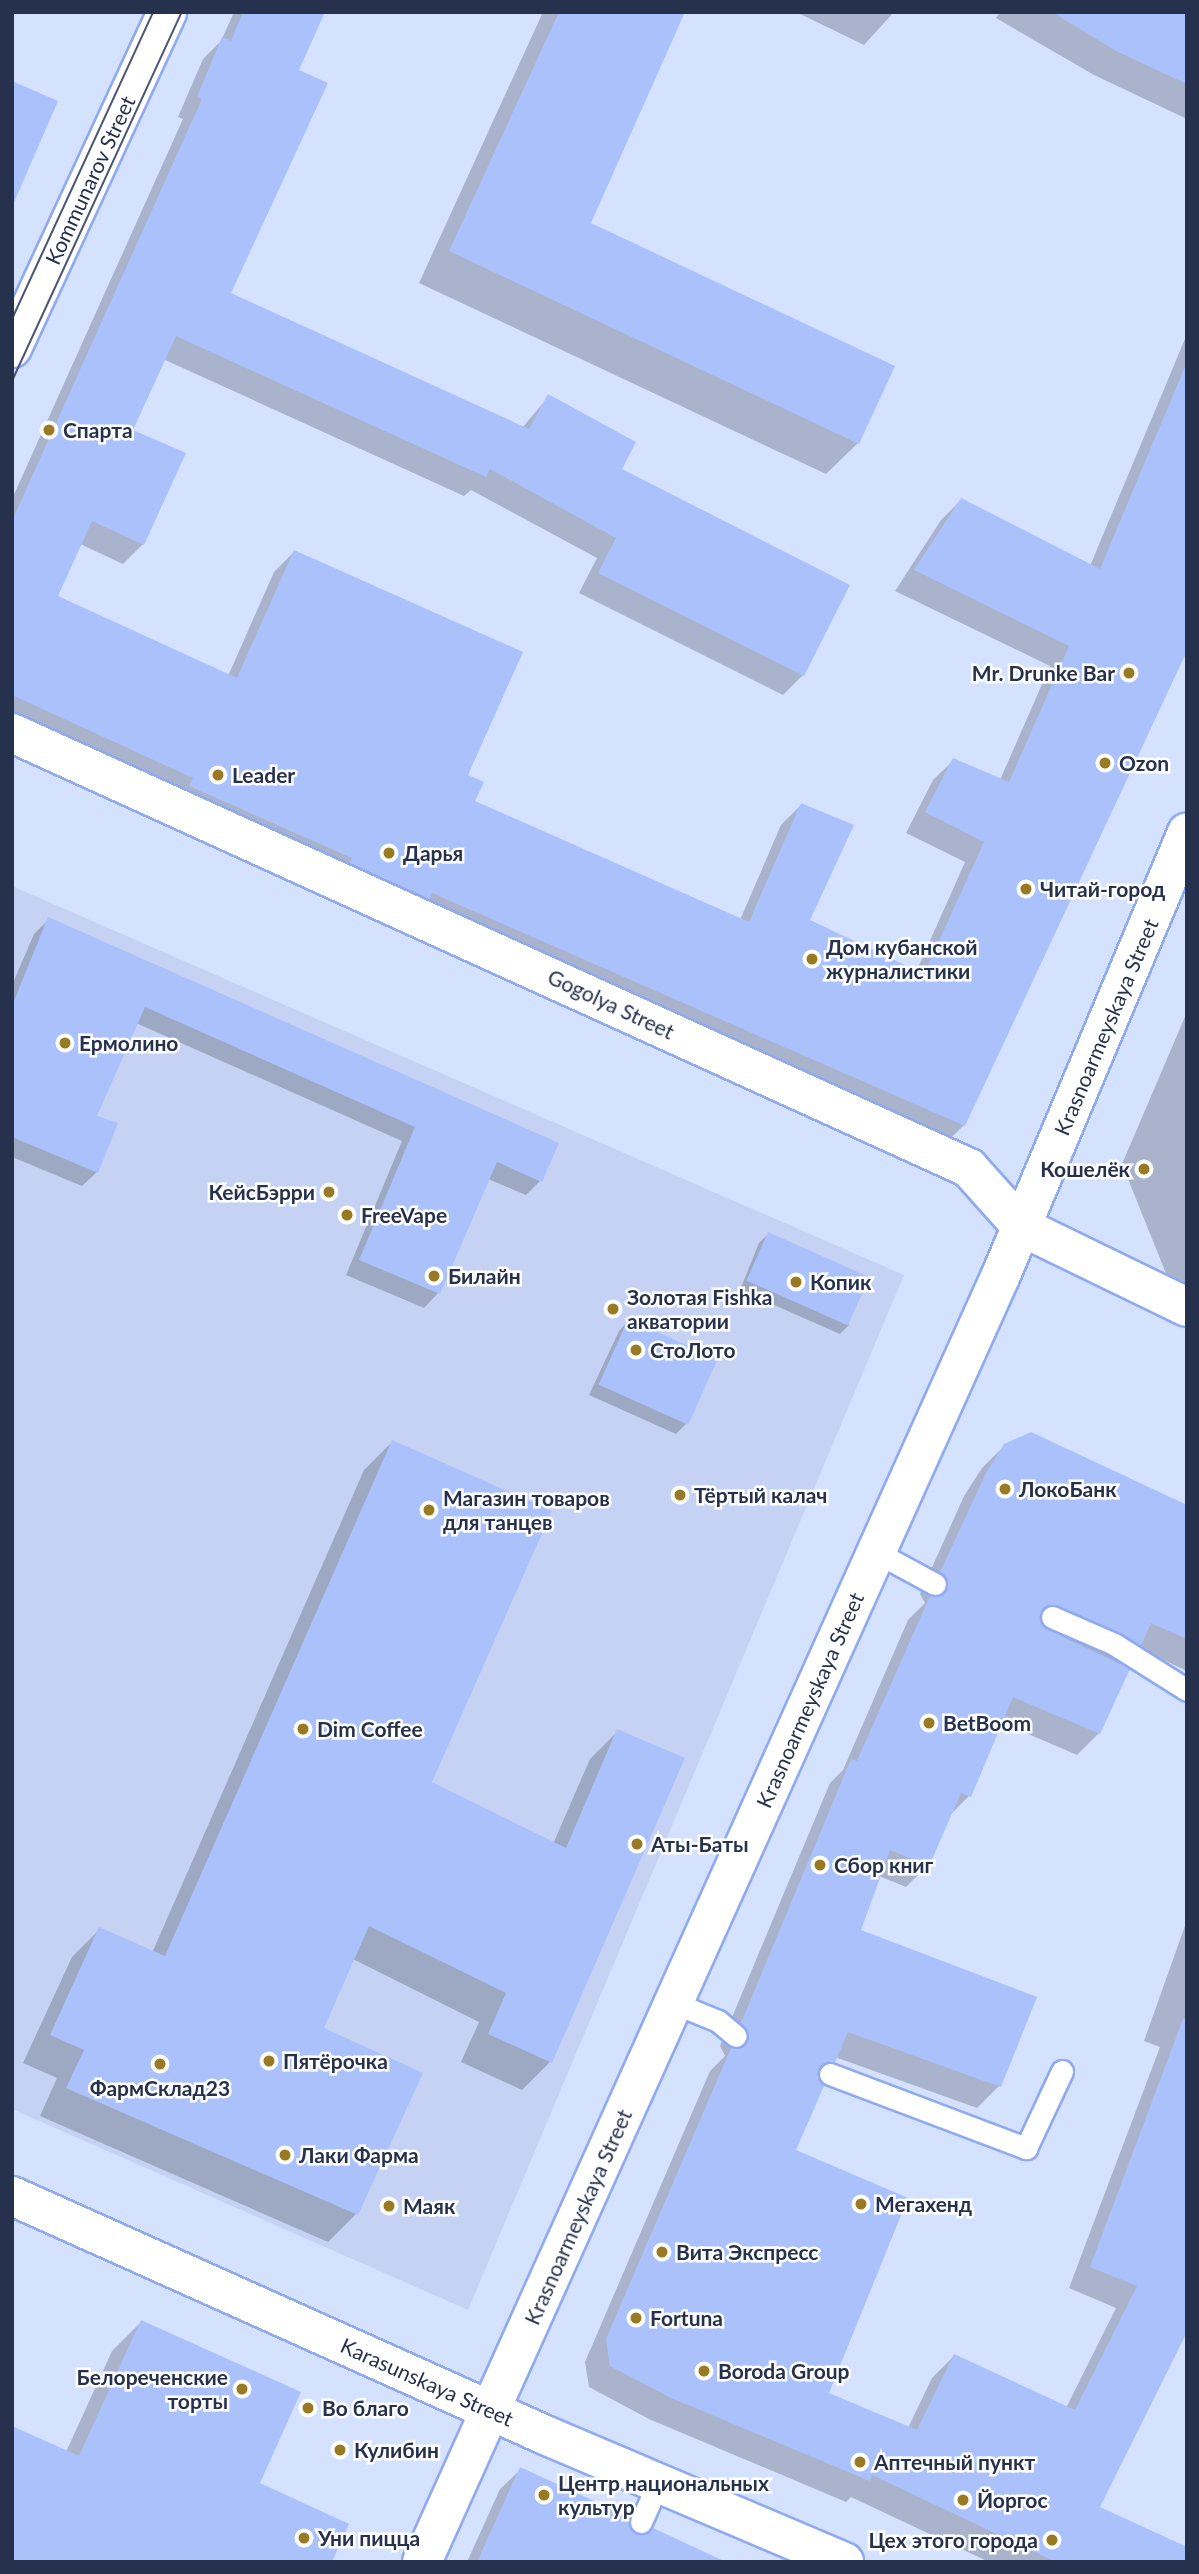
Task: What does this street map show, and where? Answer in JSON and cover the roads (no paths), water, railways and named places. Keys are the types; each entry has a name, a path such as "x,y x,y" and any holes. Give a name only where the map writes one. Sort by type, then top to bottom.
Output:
{"street":[{"name":"Kommunarov Street","path":"14,340 167,12"},
{"name":"Gogolya Street","path":"12,733 969,1168 1021,1227 1187,1307"},
{"name":"Krasnoarmeyskaya Street","path":"422,2562 1021,1227 1187,834"},
{"name":"Karasunskaya Street","path":"12,2196 491,2411 844,2562"}],"lane":[{"path":"876,1552 935,1584"},
{"path":"1052,1617 1114,1644 1187,1690"},
{"path":"674,2003 718,2021 736,2036"},
{"path":"830,2074 1026,2148 1062,2071"},
{"path":"641,2522 658,2483"}],"tram line":[{"path":"12,319 153,12"},
{"path":"12,381 182,12"}],"place":[{"name":"Спарта","path":"49,430"},
{"name":"Mr. Drunke Bar","path":"1129,673"},
{"name":"Ozon","path":"1105,763"},
{"name":"Leader","path":"218,775"},
{"name":"Дарья","path":"389,853"},
{"name":"Читай-город","path":"1026,889"},
{"name":"Дом кубанской журналистики","path":"812,959"},
{"name":"Ермолино","path":"65,1043"},
{"name":"Кошелёк","path":"1144,1169"},
{"name":"КейсБэрри","path":"329,1192"},
{"name":"FreeVape","path":"347,1215"},
{"name":"Билайн","path":"434,1276"},
{"name":"Копик","path":"796,1282"},
{"name":"Золотая Fishka акватории","path":"613,1309"},
{"name":"СтоЛото","path":"636,1350"},
{"name":"ЛокоБанк","path":"1005,1489"},
{"name":"Тёртый калач","path":"680,1495"},
{"name":"Магазин товаров для танцев","path":"429,1510"},
{"name":"BetBoom","path":"929,1723"},
{"name":"Dim Coffee","path":"303,1729"},
{"name":"Аты-Баты","path":"637,1844"},
{"name":"Сбор книг","path":"820,1865"},
{"name":"Пятёрочка","path":"269,2061"},
{"name":"ФармСклад23","path":"160,2064"},
{"name":"Лаки Фарма","path":"285,2155"},
{"name":"Мегахенд","path":"861,2204"},
{"name":"Маяк","path":"389,2206"},
{"name":"Вита Экспресс","path":"662,2252"},
{"name":"Fortuna","path":"636,2318"},
{"name":"Boroda Group","path":"704,2371"},
{"name":"Белореченские торты","path":"242,2389"},
{"name":"Во благо","path":"308,2408"},
{"name":"Кулибин","path":"340,2450"},
{"name":"Аптечный пункт","path":"860,2462"},
{"name":"Центр национальных культур","path":"544,2495"},
{"name":"Йоргос","path":"963,2500"},
{"name":"Уни пицца","path":"304,2538"},
{"name":"Цех этого города","path":"1052,2540"}]}
